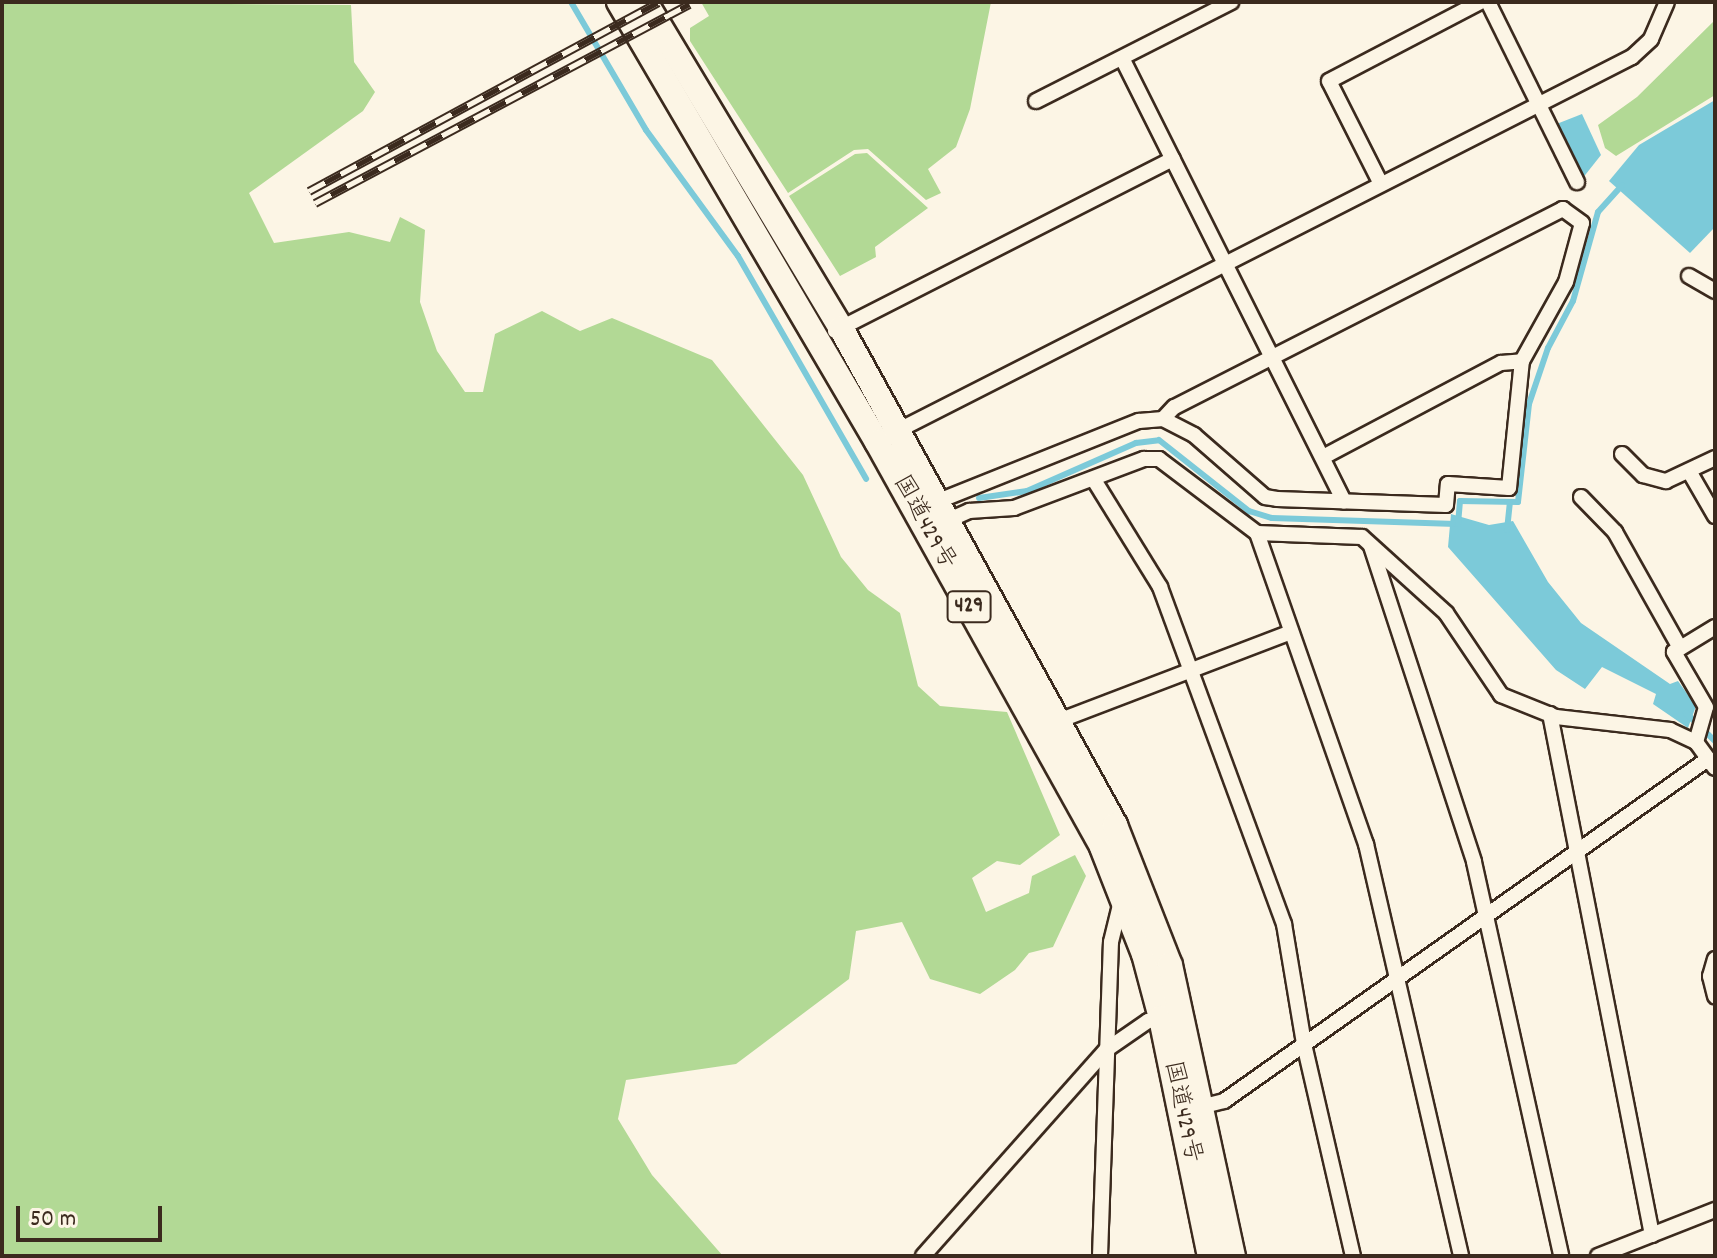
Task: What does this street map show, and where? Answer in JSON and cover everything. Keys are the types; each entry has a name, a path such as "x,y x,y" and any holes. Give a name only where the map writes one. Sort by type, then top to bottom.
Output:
{"highway":[{"name":"国道429号","path":"619,2 818,340 888,436"},
{"name":"国道429号","path":"645,2 841,328 888,436 1048,726 1134,866 1192,1109 1233,1256"},
{"name":"国道429号","path":"1048,726 1171,1015"},
{"name":"国道429号","path":"1192,1109 1210,1256"}],"street":[{"path":"1036,101 1231,2"},
{"path":"1381,184 1329,81 1480,2"},
{"path":"1488,2 1577,182"},
{"path":"888,436 1226,261 1632,57 1651,39 1667,2"},
{"path":"1122,58 1325,456 1344,501"},
{"path":"818,340 1173,159"},
{"path":"932,516 1139,421 1163,419 1194,435 1265,497 1446,505 1448,484 1509,488 1522,361 1566,282 1582,223 1563,209 1174,407 1163,419"},
{"path":"1689,276 1715,291"},
{"path":"1325,456 1501,363 1522,361"},
{"path":"1622,454 1643,475 1666,481 1715,458"},
{"path":"932,516 1014,508 1144,459 1159,459 1257,533 1366,844 1461,1256"},
{"path":"1689,471 1715,516"},
{"path":"1094,480 1160,587 1284,924 1304,1044 1353,1256"},
{"path":"1581,497 1615,532 1680,648"},
{"path":"1192,1109 1224,1101 1574,854 1712,764 1697,740 1670,730 1550,714 1501,695 1446,613 1362,537 1257,533"},
{"path":"1371,545 1474,862 1561,1256"},
{"path":"1697,740 1706,707 1674,652 1715,627"},
{"path":"1048,726 1291,632"},
{"path":"1550,714 1574,854 1652,1235"},
{"path":"1100,1256 1111,942 1122,897"},
{"path":"1715,959 1710,976 1715,996"},
{"path":"923,1256 1106,1050 1171,1015"},
{"path":"1598,1256 1715,1210"}],"green space":[{"path":"2,2 351,5 354,62 375,92 363,111 249,193 274,243 349,232 390,242 400,217 425,230 420,302 437,351 465,392 483,392 495,334 542,311 580,331 612,318 712,360 803,475 841,557 868,590 900,613 918,686 940,706 1007,712 1060,835 1020,865 997,861 972,878 986,912 1029,893 1032,876 1075,855 1086,876 1053,947 1029,953 1015,970 980,994 930,979 902,922 856,931 849,979 736,1064 626,1080 618,1119 652,1175 723,1256 2,1256"},
{"path":"701,2 991,2 970,109 956,147 928,169 941,193 926,200 868,149 854,150 788,193 690,41 690,28 709,16"},
{"path":"1715,20 1715,95 1616,156 1605,148 1598,125 1637,97"},
{"path":"867,153 928,208 875,247 876,257 840,276 789,196 855,154"}],"water":[{"path":"1715,100 1715,227 1690,253 1609,181 1639,145"},
{"path":"1582,114 1601,155 1582,179 1554,125"},
{"path":"1451,514 1489,525 1513,521 1548,582 1581,623 1670,684 1678,681 1696,706 1688,728 1653,704 1656,694 1602,667 1585,689 1556,670 1448,547"}],"waterway":[{"path":"571,2 646,130 738,256 866,479"},
{"path":"1458,524 1460,501 1518,502 1529,404 1548,348 1573,301 1598,212 1622,185"},
{"path":"979,498 1027,491 1136,443 1159,440 1249,511 1272,518 1456,524"},
{"path":"1507,530 1510,502"},
{"path":"1686,713 1715,741"}],"railway":[{"path":"309,191 658,2"},
{"path":"315,203 689,4"}]}
